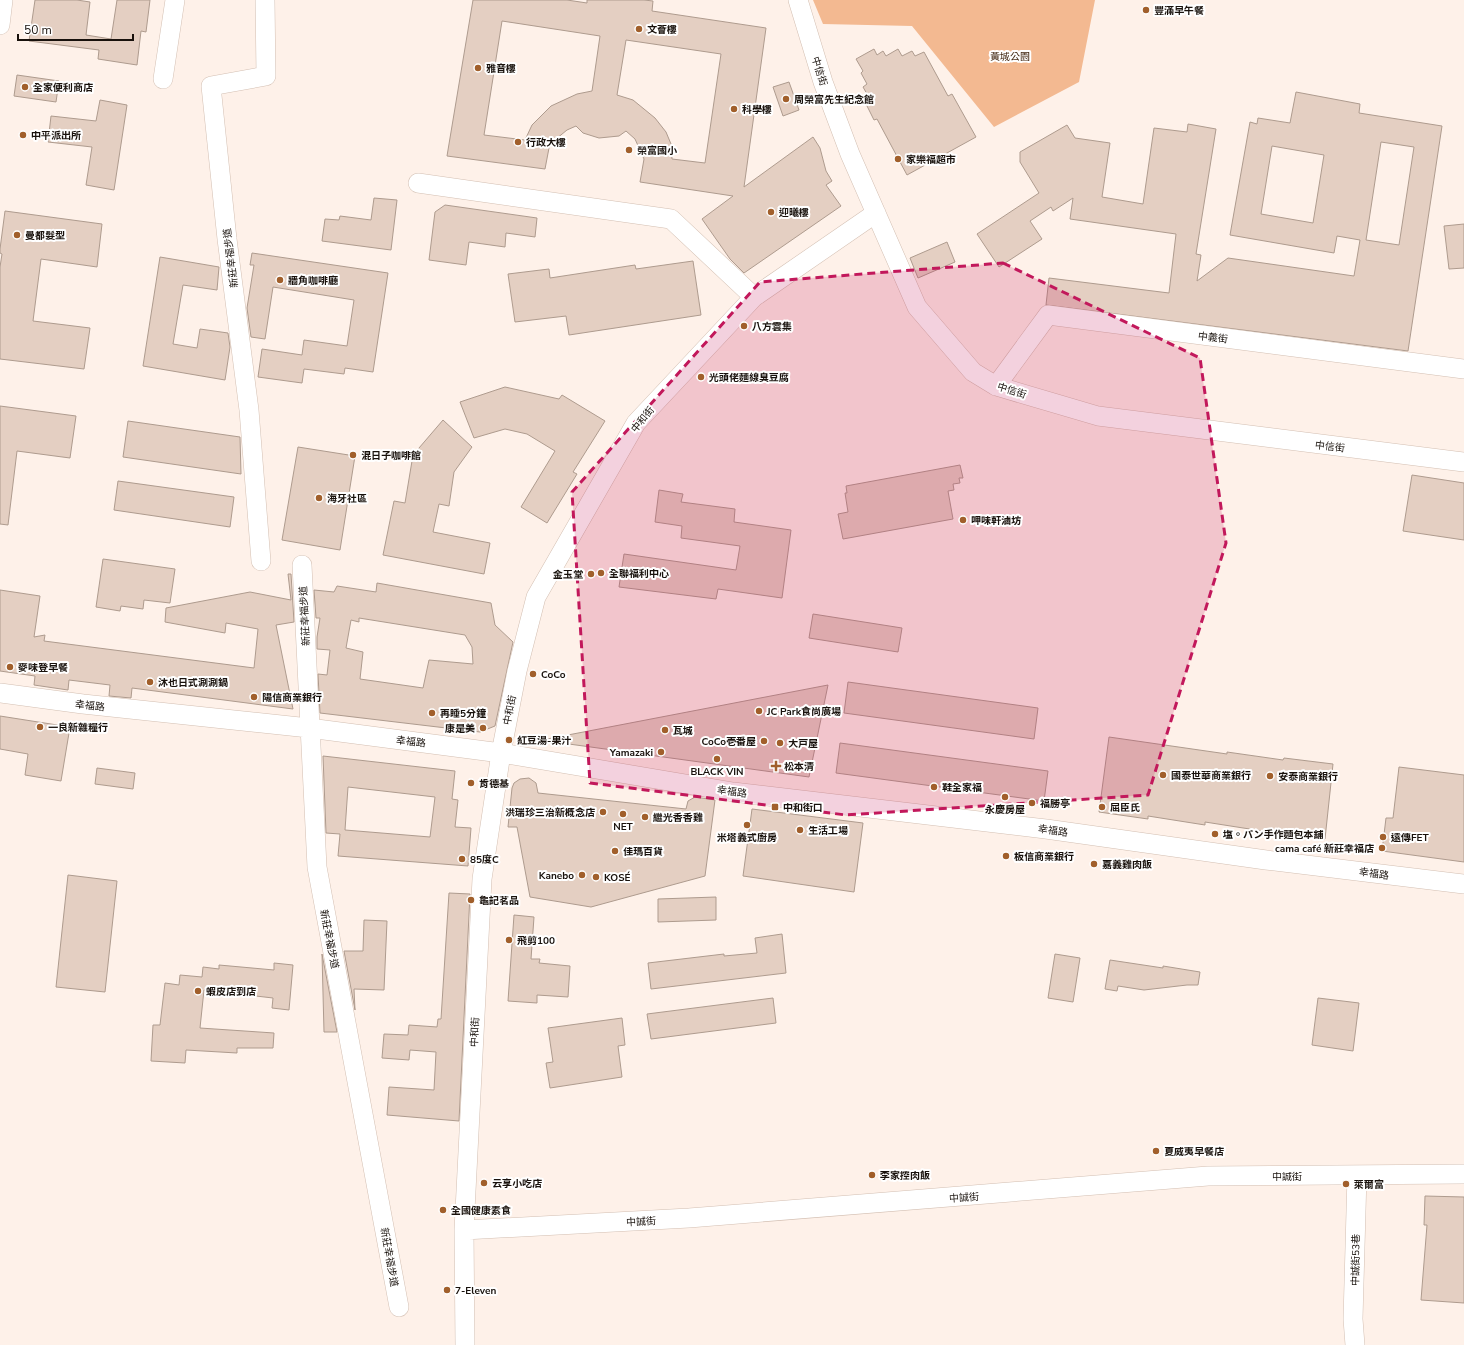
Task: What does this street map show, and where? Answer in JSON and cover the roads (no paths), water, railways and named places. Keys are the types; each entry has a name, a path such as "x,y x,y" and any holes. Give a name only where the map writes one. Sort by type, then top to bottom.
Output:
{"street":[{"path":"0,26 3,0"},
{"path":"163,79 175,0"},
{"name":"新莊幸福步道","path":"261,561 248,410 227,239 211,86 266,76 265,0"},
{"name":"中信街","path":"798,0 823,82 850,154 917,307 973,372 996,386 1098,416 1464,462"},
{"path":"418,183 671,219 754,297"},
{"name":"中和街","path":"466,1345 464,1230 482,879 501,753 517,671 536,597 636,423 754,297 876,213"},
{"name":"中義街","path":"996,386 1048,315 1464,369"},
{"name":"新莊幸福步道","path":"302,565 317,867 399,1307"},
{"name":"幸福路","path":"0,693 83,704 309,728 501,753 733,792 1038,828 1266,860 1464,884"},
{"name":"中誠街","path":"464,1230 688,1218 1208,1176 1464,1174"},
{"name":"中誠街53巷","path":"1355,1345 1354,1319 1357,1175"}],"place":[{"name":"豐滿早午餐","path":"1146,10"},
{"name":"文薈樓","path":"639,29"},
{"name":"雅音樓","path":"478,68"},
{"name":"全家便利商店","path":"25,87"},
{"name":"周榮富先生紀念館","path":"786,99"},
{"name":"科學樓","path":"734,109"},
{"name":"中平派出所","path":"23,135"},
{"name":"行政大樓","path":"518,142"},
{"name":"榮富國小","path":"629,150"},
{"name":"家樂福超市","path":"898,159"},
{"name":"迎曦樓","path":"771,212"},
{"name":"曼都髮型","path":"17,235"},
{"name":"牆角咖啡廳","path":"280,280"},
{"name":"八方雲集","path":"744,326"},
{"name":"光頭佬麵線臭豆腐","path":"701,377"},
{"name":"混日子咖啡館","path":"353,455"},
{"name":"海牙社區","path":"319,498"},
{"name":"呷味軒滷坊","path":"963,520"},
{"name":"全聯福利中心","path":"601,573"},
{"name":"金玉堂","path":"591,574"},
{"name":"麥味登早餐","path":"10,667"},
{"name":"CoCo","path":"533,674"},
{"name":"沐也日式涮涮鍋","path":"150,682"},
{"name":"陽信商業銀行","path":"254,697"},
{"name":"JC Park食尚廣場","path":"759,711"},
{"name":"再睡5分鐘","path":"432,713"},
{"name":"一良新雜糧行","path":"40,727"},
{"name":"康是美","path":"483,728"},
{"name":"瓦城","path":"665,730"},
{"name":"紅豆湯-果汁","path":"509,740"},
{"name":"CoCo壱番屋","path":"764,741"},
{"name":"大戸屋","path":"780,743"},
{"name":"Yamazaki","path":"661,752"},
{"name":"BLACK VIN","path":"717,759"},
{"name":"松本清","path":"776,766"},
{"name":"國泰世華商業銀行","path":"1163,775"},
{"name":"安泰商業銀行","path":"1270,776"},
{"name":"肯德基","path":"471,783"},
{"name":"鞋全家福","path":"934,787"},
{"name":"永慶房屋","path":"1005,797"},
{"name":"福勝亭","path":"1032,803"},
{"name":"中和街口","path":"775,807"},
{"name":"屈臣氏","path":"1102,807"},
{"name":"洪瑞珍三治新概念店","path":"603,812"},
{"name":"NET","path":"623,814"},
{"name":"繼光香香雞","path":"645,817"},
{"name":"米塔義式廚房","path":"747,825"},
{"name":"生活工場","path":"800,830"},
{"name":"塩。パン手作麵包本舖","path":"1215,834"},
{"name":"遠傳FET","path":"1383,837"},
{"name":"cama café 新莊幸福店","path":"1382,848"},
{"name":"佳瑪百貨","path":"615,851"},
{"name":"板信商業銀行","path":"1006,856"},
{"name":"85度C","path":"462,859"},
{"name":"嘉義雞肉飯","path":"1094,864"},
{"name":"Kanebo","path":"582,875"},
{"name":"KOSÉ","path":"596,877"},
{"name":"龜記茗品","path":"471,900"},
{"name":"飛剪100","path":"509,940"},
{"name":"蝦皮店到店","path":"198,991"},
{"name":"夏威夷早餐店","path":"1156,1151"},
{"name":"李家控肉飯","path":"872,1175"},
{"name":"云享小吃店","path":"484,1183"},
{"name":"萊爾富","path":"1346,1184"},
{"name":"全國健康素食","path":"443,1210"},
{"name":"7-Eleven","path":"447,1290"}],"park label":[{"name":"黃城公園","path":"1010,56"}]}
